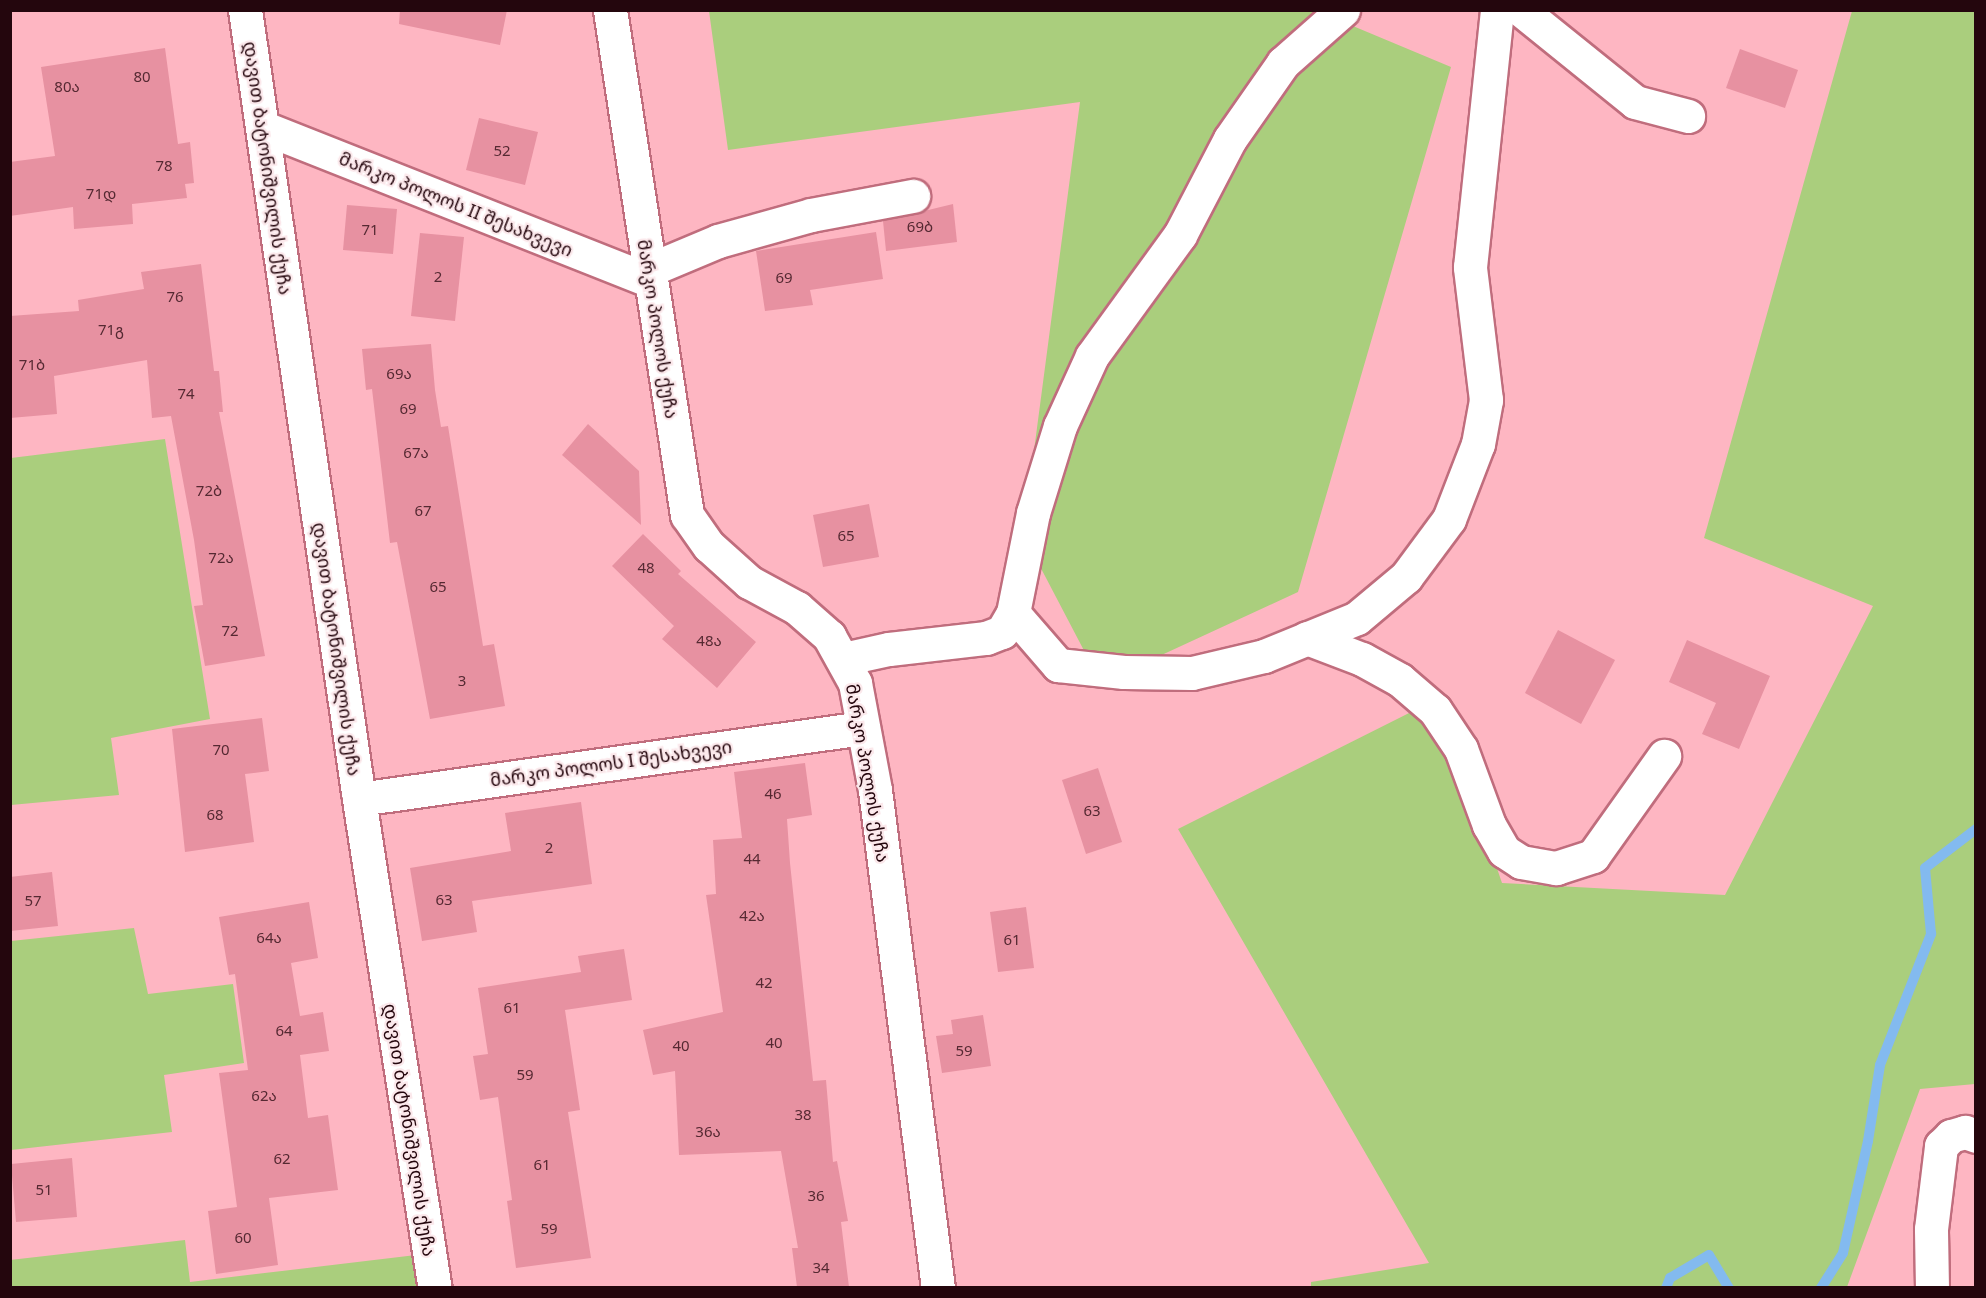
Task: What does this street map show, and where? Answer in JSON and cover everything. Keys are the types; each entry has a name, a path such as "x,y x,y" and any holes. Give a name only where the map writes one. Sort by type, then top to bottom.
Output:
{"street":[{"name":"დავით ბატონიშვილის ქუჩა","path":"245,10 359,799 435,1287"},
{"name":"მარკო პოლოს ქუჩა","path":"610,10 687,515 709,546 749,582 797,608 829,636 855,683 875,790 938,1287"},
{"path":"843,659 889,649 986,638 1002,632 1013,613 1033,513 1060,426 1092,356 1180,235 1230,139 1283,63 1343,10"},
{"path":"1013,613 1058,665 1124,672 1192,673 1264,656 1357,618 1406,577 1449,519 1478,444 1486,400 1470,267 1497,10"},
{"path":"1521,10 1635,102 1688,116"},
{"name":"მარკო პოლოს II შესახვევი","path":"262,127 650,275"},
{"path":"650,275 718,241 801,218 913,196"},
{"path":"1308,638 1390,675 1434,710 1461,749 1489,825 1504,851 1521,862 1556,868 1593,856 1664,756"},
{"name":"მარკო პოლოს I შესახვევი","path":"359,799 863,728"},
{"path":"1932,1287 1931,1229 1941,1146 1951,1136 1965,1132 1976,1136"}],"green space":[{"path":"709,11 1317,11 1451,67 1298,592 1101,683 1023,534 1080,102 728,150"},
{"path":"1852,11 1975,11 1975,1084 1920,1089 1847,1287 1311,1287 1311,1282 1429,1263 1178,829 1439,698 1502,883 1725,895 1873,606 1704,538"},
{"path":"165,439 210,719 111,738 119,795 11,805 11,458"},
{"path":"134,928 148,994 233,984 244,1063 164,1075 172,1132 11,1150 11,941"},
{"path":"185,1240 190,1282 416,1255 421,1287 11,1287 10,1260"}],"building":[{"path":"400,10 507,10 500,45 399,24"},
{"path":"165,48 178,144 190,142 194,183 185,184 187,198 132,204 133,224 74,229 73,207 10,216 10,162 55,156 41,67"},
{"path":"1740,49 1798,70 1785,108 1726,88"},
{"path":"479,118 538,132 525,185 466,170"},
{"path":"953,204 957,242 886,251 883,221"},
{"path":"347,205 397,209 393,254 343,250"},
{"path":"876,232 883,279 810,290 813,305 765,311 756,251"},
{"path":"420,233 464,237 455,321 411,316"},
{"path":"201,264 214,371 219,371 223,412 219,412 265,656 205,666 194,606 203,605 194,540 171,416 152,418 147,360 54,376 57,414 10,418 10,316 79,311 78,300 144,289 141,272"},
{"path":"431,344 441,427 448,426 483,646 494,644 505,706 430,719 397,542 390,543 372,389 366,390 362,349"},
{"path":"588,424 639,471 641,525 562,455"},
{"path":"869,504 879,557 823,567 813,515"},
{"path":"643,534 681,571 678,574 756,642 717,688 662,639 674,626 612,566"},
{"path":"1558,630 1615,660 1581,724 1525,693"},
{"path":"1687,640 1770,676 1739,749 1702,734 1716,703 1669,682"},
{"path":"262,718 269,771 245,774 254,842 185,852 172,729"},
{"path":"805,763 812,815 787,819 790,863 813,1081 826,1080 833,1162 837,1161 848,1221 841,1222 849,1287 797,1287 792,1248 798,1248 781,1151 679,1155 675,1071 653,1075 643,1030 723,1012 706,895 716,894 713,840 742,838 734,772"},
{"path":"1098,768 1122,842 1086,854 1062,780"},
{"path":"581,802 592,884 472,901 477,932 422,941 410,868 511,851 505,813"},
{"path":"52,872 58,926 10,931 10,877"},
{"path":"309,902 318,958 291,963 300,1016 323,1012 329,1051 300,1055 308,1118 328,1115 338,1190 269,1198 278,1265 216,1274 208,1211 237,1207 219,1073 248,1070 235,974 229,975 219,917"},
{"path":"1026,907 1034,968 998,972 990,912"},
{"path":"624,949 632,1000 565,1010 580,1110 568,1112 591,1258 516,1268 507,1201 512,1200 498,1097 480,1100 473,1056 488,1054 478,988 581,972 578,956"},
{"path":"983,1015 991,1066 942,1073 936,1036 953,1034 951,1020"},
{"path":"72,1158 77,1217 16,1222 11,1164"}],"waterway":[{"path":"1821,1288 1843,1253 1868,1141 1880,1065 1931,934 1925,868 1976,829"},
{"path":"1666,1288 1670,1278 1709,1255 1729,1288"}]}
